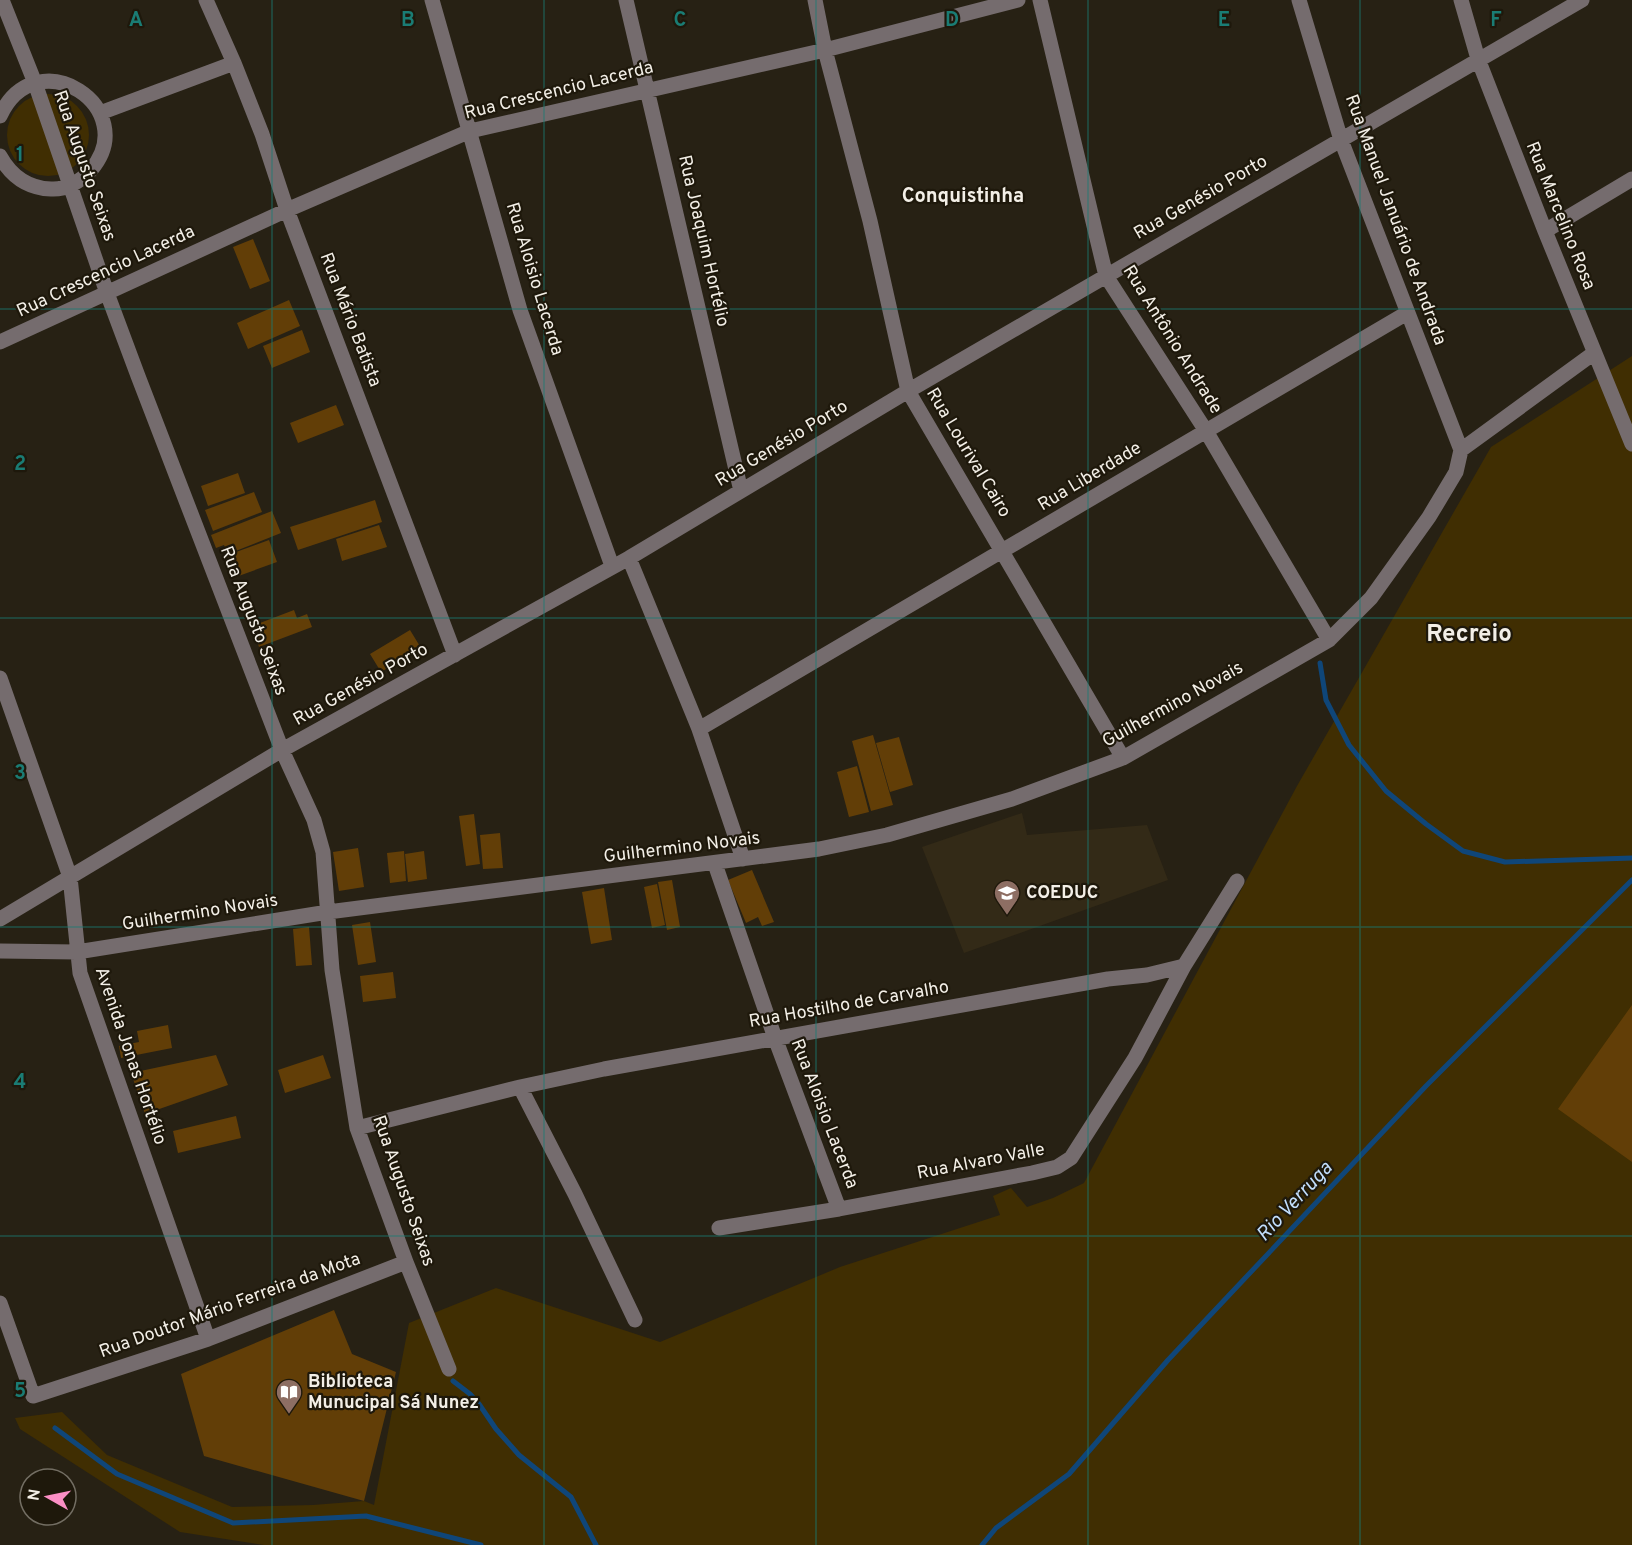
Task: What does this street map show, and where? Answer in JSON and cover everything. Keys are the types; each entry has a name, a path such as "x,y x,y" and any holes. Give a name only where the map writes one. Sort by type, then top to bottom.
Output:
{"street":[{"name":"Rua Augusto Seixas","path":"2,0 35,83 107,293 282,750 314,820 323,852 332,970 357,1128 406,1262 449,1368"},
{"name":"Rua Mário Batista","path":"207,0 262,134 287,210 455,655"},
{"name":"Rua Aloisio Lacerda","path":"432,0 520,310 612,566"},
{"name":"Rua Joaquim Hortélio","path":"626,0 741,491"},
{"name":"Rua Lourival Cairo","path":"815,0 825,50 870,221 908,391 1123,758"},
{"name":"Rua Crescencio Lacerda","path":"0,342 287,210 470,130 825,50 1018,0"},
{"name":"Rua Antônio Andrade","path":"1040,0 1106,276 1206,431 1329,640"},
{"name":"Rua Manuel Januário de Andrada","path":"1299,0 1341,140 1461,450"},
{"name":"Rua Marcelino Rosa","path":"1461,0 1478,59 1632,444"},
{"name":"Rua Genésio Porto","path":"0,919 282,750 629,558 908,391 1582,0"},
{"path":"100,114 234,63"},
{"path":"0,116 6,104 18,91 35,83 50,80 66,83 80,90 92,100 100,114 104,130 103,147 96,163 85,176 70,185 54,189 37,188 22,182 9,171 0,156"},
{"path":"1545,231 1632,179"},
{"name":"Rua Liberdade","path":"699,729 1407,313"},
{"path":"1461,450 1594,353"},
{"name":"Guilhermino Novais","path":"0,951 77,952 328,912 819,849 887,835 1011,800 1123,758 1329,640 1371,598 1429,517 1456,472 1461,450"},
{"path":"629,558 699,729 743,859"},
{"name":"Avenida Jonas Hortélio","path":"0,678 70,877 80,974 208,1339"},
{"name":"Rua Aloisio Lacerda","path":"715,864 775,1038 839,1209"},
{"name":"Rua Alvaro Valle","path":"719,1228 839,1209 1032,1173 1065,1163 1071,1158 1135,1058 1184,966 1237,881"},
{"name":"Rua Hostilho de Carvalho","path":"357,1128 520,1087 775,1038 1108,979 1147,975 1184,966"},
{"path":"520,1087 575,1194 635,1320"},
{"name":"Rua Doutor Mário Ferreira da Mota","path":"0,1303 33,1396 208,1339 406,1262"}],"shaded area":[{"path":"48,94 64,97 77,106 86,119 89,135 86,151 77,164 64,173 48,176 32,173 19,164 10,151 7,135 10,119 19,106 32,97"},
{"path":"1632,356 1632,1545 264,1545 180,1532 20,1429 15,1418 62,1412 107,1455 232,1507 364,1501 374,1505 409,1323 496,1288 660,1342 840,1267 1000,1215 993,1196 1011,1188 1027,1207 1084,1183 1297,786 1491,447"},
{"name":"COEDUC","path":"1022,813 1027,835 1147,825 1168,880 964,953 922,847"}],"building":[{"path":"253,239 270,281 250,289 233,247"},
{"path":"289,300 300,326 248,349 237,323"},
{"path":"302,330 310,352 272,368 263,346"},
{"path":"336,405 344,425 298,443 290,423"},
{"path":"238,473 245,493 208,506 201,486"},
{"path":"254,492 262,512 213,531 205,510"},
{"path":"375,500 382,522 298,550 290,527"},
{"path":"272,511 281,533 228,554 224,545 216,548 211,535"},
{"path":"379,525 387,547 342,561 336,539"},
{"path":"269,540 277,562 233,578 225,556"},
{"path":"294,610 297,618 307,614 312,627 259,647 252,626"},
{"path":"410,630 421,648 381,672 370,654"},
{"path":"873,735 893,805 871,811 852,741"},
{"path":"899,737 913,785 890,792 876,743"},
{"path":"857,766 869,812 849,817 837,772"},
{"path":"474,814 480,864 466,866 459,816"},
{"path":"500,833 503,868 483,869 480,835"},
{"path":"358,848 364,887 339,891 333,852"},
{"path":"404,851 406,881 390,883 387,853"},
{"path":"424,851 427,879 408,882 405,854"},
{"path":"752,870 774,922 762,926 758,917 746,923 728,880"},
{"path":"672,880 680,927 667,930 658,882"},
{"path":"657,884 665,925 652,928 644,887"},
{"path":"604,888 612,940 591,944 582,892"},
{"path":"370,922 376,962 358,965 352,925"},
{"path":"309,927 312,965 296,966 293,929"},
{"path":"393,972 396,998 363,1002 360,976"},
{"path":"1632,1005 1632,1162 1558,1109"},
{"path":"168,1025 172,1048 121,1058 119,1046 139,1042 137,1031"},
{"path":"216,1055 228,1085 145,1114 131,1073"},
{"path":"323,1055 331,1078 285,1093 278,1070"},
{"path":"236,1116 241,1138 178,1153 173,1131"},
{"name":"Biblioteca Munucipal Sá Nunez","path":"334,1310 352,1354 396,1372 364,1501 204,1456 181,1374"}],"waterway":[{"path":"1320,663 1326,700 1349,745 1386,791 1463,851 1505,862 1632,858"},
{"name":"Rio Verruga","path":"982,1545 996,1528 1069,1474 1168,1360 1426,1086 1632,880"},
{"path":"453,1381 479,1404 496,1429 519,1455 571,1497 596,1545"},
{"path":"55,1428 117,1474 233,1523 366,1516 481,1545"}],"place":[{"name":"COEDUC","path":"1007,916"},
{"name":"Biblioteca Munucipal Sá Nunez","path":"289,1415"}],"district":[{"name":"Conquistinha","path":"963,197"},
{"name":"Recreio","path":"1469,635"}]}
